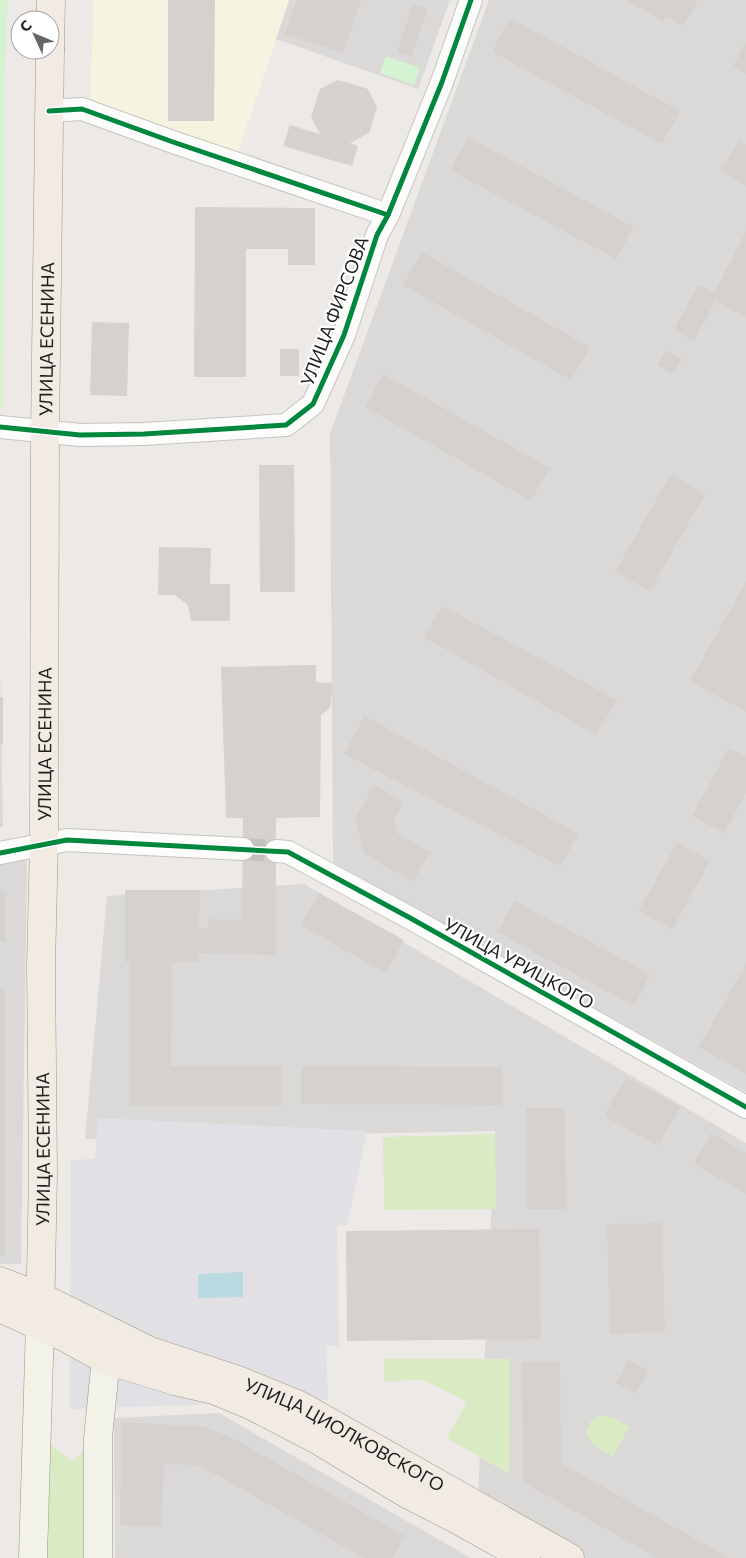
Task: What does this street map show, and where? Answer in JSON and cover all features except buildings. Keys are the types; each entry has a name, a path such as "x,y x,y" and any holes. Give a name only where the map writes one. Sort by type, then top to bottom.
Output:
{"main road":[{"name":"УЛИЦА ЕСЕНИНА","path":"34,1558 43,1172 41,965 44,844 45,432 50,60"},
{"name":"УЛИЦА ЦИОЛКОВСКОГО","path":"0,1282 41,1297 150,1351 238,1380 299,1405 570,1558"},
{"name":"УЛИЦА ЦИОЛКОВСКОГО","path":"0,1308 40,1325 106,1360 175,1381 214,1390 250,1405 316,1439 407,1494 456,1518 526,1558"},
{"path":"98,1558 98,1438 109,1331"}],"street":[{"name":"УЛИЦА ФИРСОВА","path":"0,427 80,435 144,434 286,425 314,404 344,335 378,234 388,215 442,82 471,0"},
{"path":"50,111 82,109 388,215"},
{"path":"0,853 67,840 243,849"},
{"name":"УЛИЦА УРИЦКОГО","path":"276,851 288,852 412,918 746,1107"}],"shaded area":[{"path":"94,0 289,0 237,155 90,101"},
{"path":"289,0 450,0 418,89 276,39"},
{"path":"489,0 746,0 746,1092 333,862 330,434"},
{"path":"0,669 3,827 0,827"},
{"path":"0,860 27,860 21,1264 0,1264"},
{"path":"304,884 746,1143 746,1558 586,1558 478,1498 495,1131 85,1139 107,896"},
{"path":"98,1118 367,1131 347,1225 337,1226 339,1346 326,1346 328,1400 70,1409 71,1160 95,1159"},
{"path":"219,1413 471,1558 115,1558 114,1418"}],"green space":[{"path":"0,0 7,0 4,125 3,407 0,408"},
{"path":"386,56 420,68 414,85 380,73"},
{"path":"495,1134 496,1209 384,1210 383,1137"},
{"path":"384,1359 510,1359 509,1474 447,1438 467,1402 424,1380 384,1381"},
{"path":"600,1416 613,1417 629,1427 613,1457 592,1444 586,1433 591,1421"},
{"path":"49,1444 73,1461 92,1444 89,1558 45,1558"}],"water":[{"path":"243,1272 243,1297 198,1298 198,1274"}],"tunnel":[{"path":"243,849 276,851"}],"cycle path":[{"path":"0,427 80,435 144,434 286,425 313,404 344,335 377,235 388,215 442,82 471,0"},
{"path":"49,111 82,109 388,215"},
{"path":"0,853 67,840 288,852 412,919 746,1107"}]}
